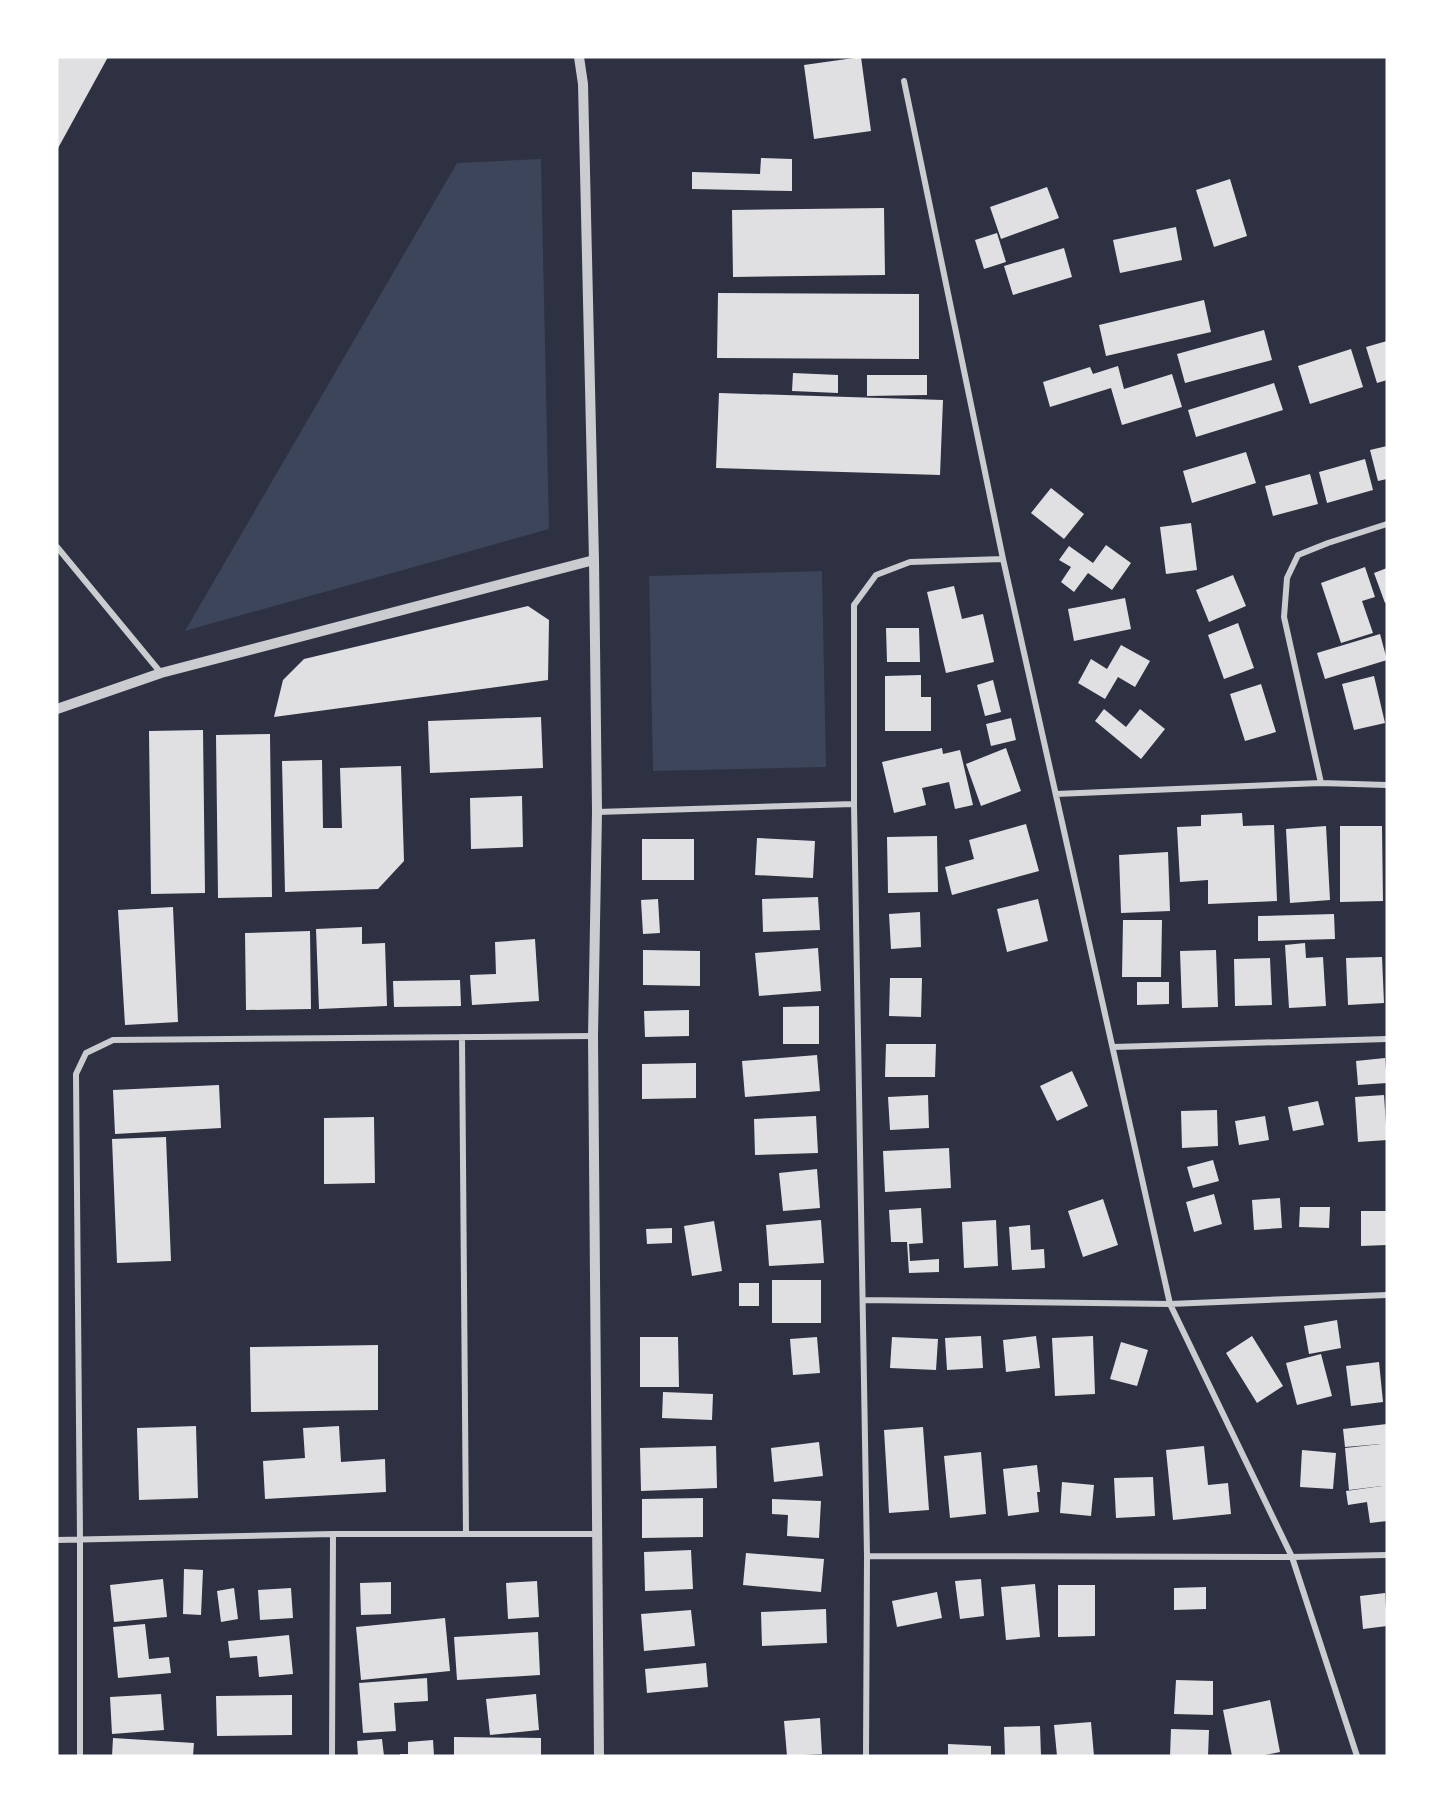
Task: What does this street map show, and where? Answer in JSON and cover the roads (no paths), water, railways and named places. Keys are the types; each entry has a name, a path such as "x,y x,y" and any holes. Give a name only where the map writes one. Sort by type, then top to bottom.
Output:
{"street":[{"path":"579,57 583,84 594,560 597,812 593,1036 599,1756"},
{"path":"904,81 1003,559 1170,1304 1292,1557 1357,1756"},
{"path":"1321,783 1284,617 1287,578 1298,555 1387,524"},
{"path":"57,547 161,673"},
{"path":"866,1756 867,1556 854,804 854,605 876,575 910,562 1003,559"},
{"path":"57,709 161,673 594,560"},
{"path":"1056,794 1321,783 1387,785"},
{"path":"597,812 854,804"},
{"path":"80,1756 81,1539 76,1074 86,1053 113,1040 593,1036"},
{"path":"462,1037 466,1534"},
{"path":"1113,1047 1387,1040"},
{"path":"864,1299 1170,1304 1387,1295"},
{"path":"57,1540 333,1534 598,1534"},
{"path":"332,1756 333,1534"},
{"path":"867,1556 1292,1557 1387,1555"}]}
